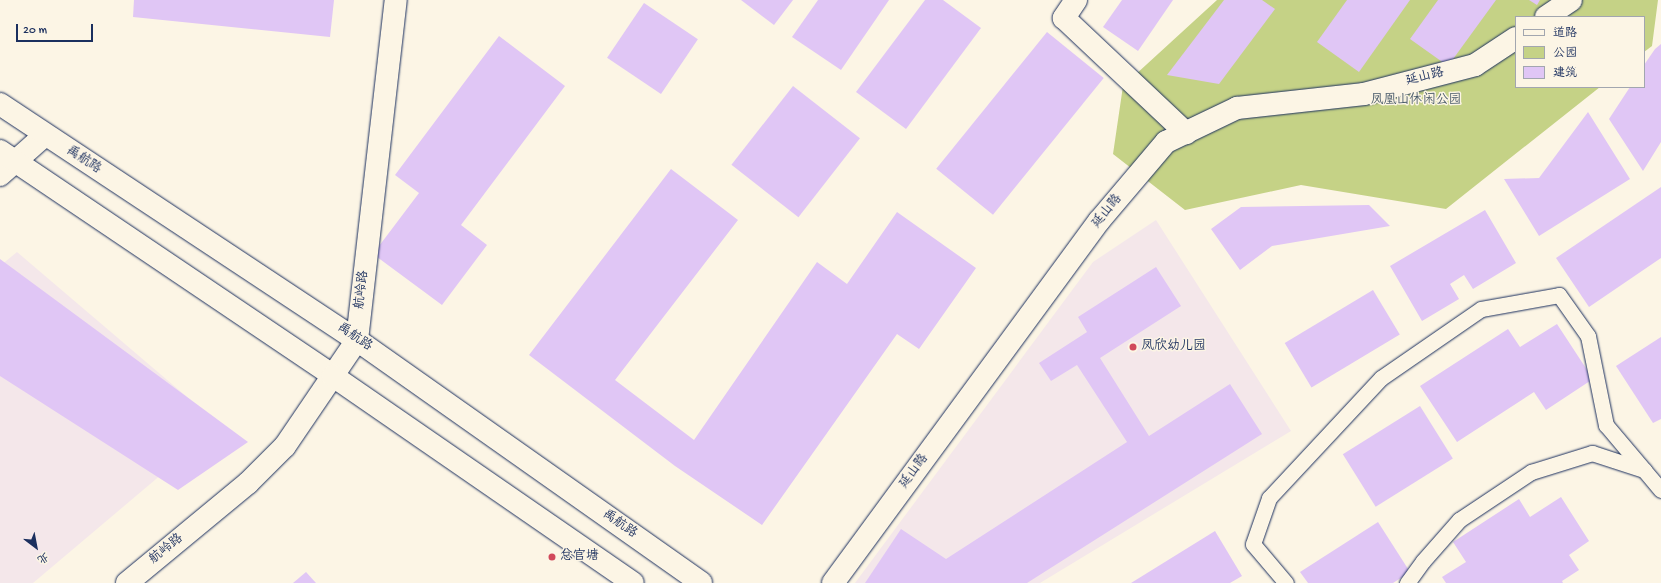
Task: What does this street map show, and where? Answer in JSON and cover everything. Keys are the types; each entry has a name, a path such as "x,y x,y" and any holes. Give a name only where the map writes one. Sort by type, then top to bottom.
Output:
{"street":[{"name":"航岭路","path":"127,583 248,484 285,446 357,340 396,0"},
{"path":"1076,0 1064,18 1186,133"},
{"path":"1547,16 1571,0"},
{"name":"延山路","path":"833,583 1099,221 1166,142 1237,108 1364,94 1475,65 1515,39"},
{"name":"禹航路","path":"0,104 44,136 357,340 701,583"},
{"path":"44,136 5,162 333,376 633,583"}],"lane":[{"path":"1286,583 1253,544 1269,498 1381,378 1481,309 1559,295 1588,336 1606,425 1661,490"},
{"path":"1408,583 1423,561 1459,520 1531,472 1592,453 1644,470"}],"shaded area":[{"name":"凤欣幼儿园","path":"1156,220 1291,431 1040,583 855,583 1093,262"},
{"path":"17,252 220,425 33,583 0,583 0,266"}],"green space":[{"name":"凤凰山休闲公园","path":"1217,0 1658,0 1652,46 1645,51 1645,16 1515,16 1515,88 1599,88 1446,209 1301,185 1185,210 1113,154 1123,86"}],"building":[{"path":"134,0 334,0 330,37 133,17"},
{"path":"741,0 793,0 774,25"},
{"path":"818,0 889,0 841,70 792,37"},
{"path":"925,0 943,0 981,28 906,129 856,92"},
{"path":"1122,0 1173,0 1138,51 1103,27"},
{"path":"1224,0 1262,0 1275,9 1219,84 1167,75"},
{"path":"1347,0 1410,0 1359,72 1317,42"},
{"path":"1438,0 1496,0 1448,66 1410,39"},
{"path":"1529,0 1540,0 1537,5"},
{"path":"644,3 698,39 661,94 607,58"},
{"path":"1047,32 1104,78 993,215 936,169"},
{"path":"499,36 565,86 461,225 487,245 442,305 373,254 419,193 395,175"},
{"path":"1661,44 1661,142 1643,171 1609,119 1629,88 1645,88 1645,64 1655,49"},
{"path":"793,86 860,138 798,217 731,165"},
{"path":"1588,112 1630,179 1539,236 1504,179 1539,178"},
{"path":"671,169 738,220 615,380 694,440 817,262 847,284 897,212 976,268 919,349 897,334 762,525 675,466 529,355"},
{"path":"1661,187 1661,258 1589,307 1556,258"},
{"path":"1369,205 1390,226 1272,246 1240,270 1211,229 1241,207"},
{"path":"1485,210 1516,263 1473,289 1464,275 1450,284 1459,299 1422,321 1390,266"},
{"path":"0,259 248,442 178,490 0,376"},
{"path":"1156,267 1181,306 1100,358 1149,436 1230,384 1262,434 1027,583 865,583 901,529 946,559 1127,442 1077,365 1051,381 1039,363 1087,332 1078,317"},
{"path":"1373,290 1400,335 1311,388 1285,343"},
{"path":"1557,324 1593,379 1546,410 1534,392 1457,442 1420,386 1508,329 1520,347"},
{"path":"1661,337 1661,419 1653,423 1616,366"},
{"path":"1420,406 1453,459 1376,507 1343,454"},
{"path":"1561,497 1589,541 1569,555 1579,570 1562,581 1563,583 1446,583 1442,577 1466,562 1453,542 1519,499 1530,517"},
{"path":"1378,522 1410,572 1393,583 1308,583 1300,572"},
{"path":"1215,531 1242,576 1230,583 1131,583"},
{"path":"306,572 316,583 293,583"}],"place":[{"name":"凤欣幼儿园","path":"1133,347"},
{"name":"总官塘","path":"552,557"}]}
